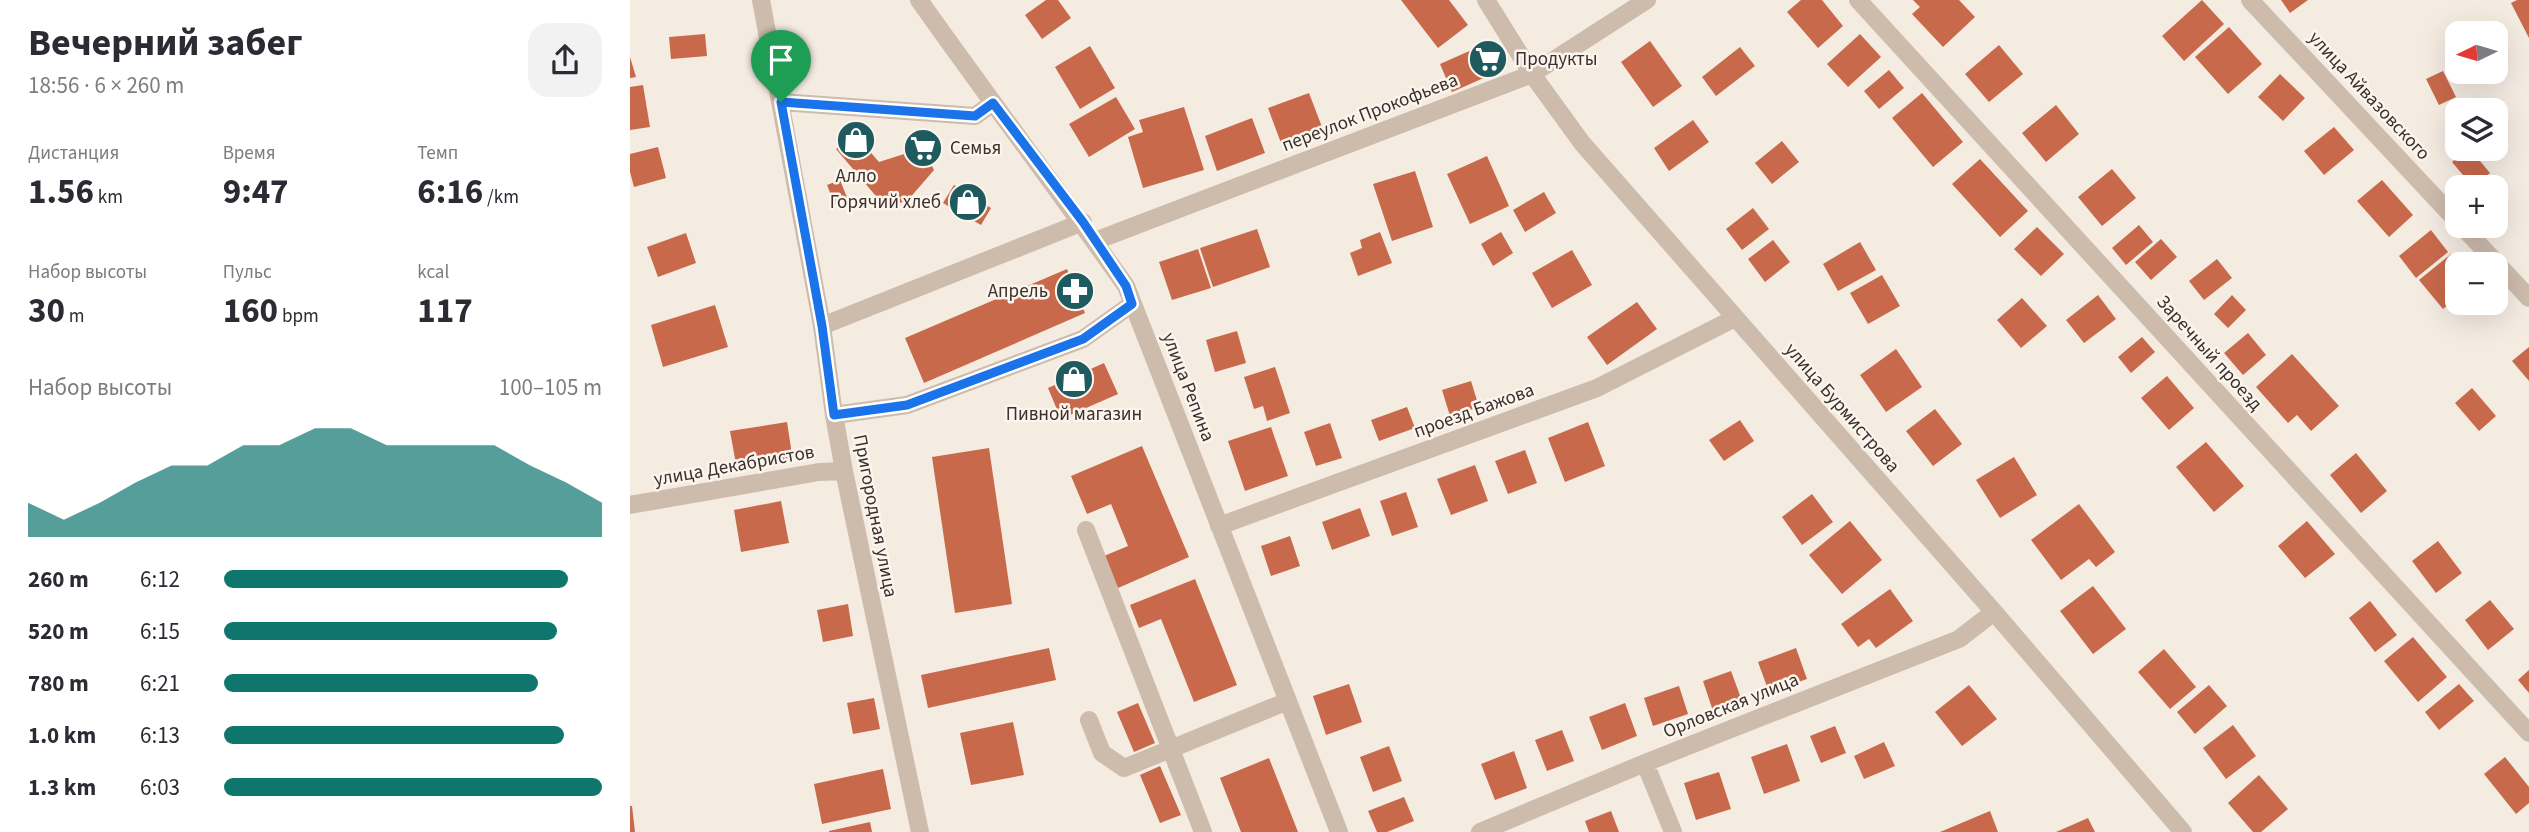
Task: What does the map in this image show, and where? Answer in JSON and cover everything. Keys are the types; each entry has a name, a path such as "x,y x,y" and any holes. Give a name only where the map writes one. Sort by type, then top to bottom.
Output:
{"street":[{"name":"Пригородная улица","path":"761,0 822,326 844,471 920,832"},
{"name":"улица Репина","path":"919,0 1083,222 1126,286 1339,832"},
{"name":"улица Бурмистрова","path":"1486,0 1532,74 1582,143 1994,612 2183,832"},
{"name":"переулок Прокофьева","path":"1095,240 1532,74 1647,0"},
{"name":"Заречный проезд","path":"1858,0 2529,733"},
{"name":"улица Айвазовского","path":"2250,0 2445,208"},
{"path":"781,102 975,116 993,103"},
{"path":"822,326 1083,222"},
{"path":"2473,238 2529,298"},
{"path":"834,415 907,405 1083,339 1132,304"},
{"name":"проезд Бажова","path":"1219,526 1597,388 1735,318"},
{"name":"улица Декабристов","path":"630,505 819,472 844,471"},
{"path":"1086,530 1203,832"},
{"name":"Орловская улица","path":"1480,832 1645,763 1959,639 1994,612"},
{"path":"1089,720 1102,753 1124,768 1288,701"},
{"path":"1645,763 1673,832"}],"building":[{"path":"1046,0 1058,0 1071,18 1042,39 1025,15"},
{"path":"1401,0 1449,0 1468,25 1438,48"},
{"path":"1801,0 1822,0 1843,26 1818,48 1787,12"},
{"path":"1913,0 1959,0 1975,17 1943,47 1912,14 1920,7"},
{"path":"2202,0 2224,24 2184,61 2162,36"},
{"path":"2281,0 2308,0 2290,13"},
{"path":"2529,0 2529,38 2511,3"},
{"path":"2229,27 2262,64 2228,94 2195,57"},
{"path":"705,34 707,56 671,59 669,37"},
{"path":"1860,34 1881,57 1848,87 1827,64"},
{"path":"1650,41 1682,86 1653,107 1621,62"},
{"path":"1483,45 1495,73 1452,92 1440,64"},
{"path":"1999,45 2023,74 1989,102 1965,74"},
{"path":"1090,46 1115,88 1080,109 1055,67"},
{"path":"1740,47 1755,66 1716,96 1702,77"},
{"path":"630,57 636,77 630,78"},
{"path":"1889,70 1904,88 1879,109 1864,91"},
{"path":"2443,71 2445,84 2450,84 2456,97 2445,98 2445,102 2439,105 2426,79"},
{"path":"2280,74 2305,98 2283,121 2258,97"},
{"path":"643,85 650,127 630,130 630,87"},
{"path":"1309,93 1322,127 1281,143 1268,108"},
{"path":"1922,93 1963,142 1933,167 1892,118"},
{"path":"1116,97 1135,129 1089,157 1069,124"},
{"path":"2056,105 2079,134 2046,162 2022,133"},
{"path":"1184,107 1204,170 1143,188 1128,137 1143,132 1139,120"},
{"path":"1252,118 1265,153 1217,171 1205,136"},
{"path":"1693,120 1709,142 1669,171 1654,148"},
{"path":"2334,127 2354,150 2324,175 2304,151"},
{"path":"854,133 879,162 923,148 934,170 908,200 886,208 836,149"},
{"path":"1782,141 1799,162 1772,184 1755,163"},
{"path":"658,147 666,178 634,187 630,172 630,154"},
{"path":"1487,156 1509,206 1470,224 1447,174"},
{"path":"1980,159 2028,211 2000,237 1952,184"},
{"path":"2480,161 2490,173 2463,175 2452,162"},
{"path":"2112,169 2136,198 2102,226 2078,197"},
{"path":"1415,171 1433,227 1392,241 1373,184"},
{"path":"840,180 848,200 835,205 827,185"},
{"path":"2382,180 2413,215 2389,237 2357,201"},
{"path":"954,185 991,208 981,225 943,203"},
{"path":"1544,192 1556,213 1525,232 1513,210"},
{"path":"1753,208 1769,229 1742,250 1726,229"},
{"path":"2139,225 2153,242 2126,265 2112,248"},
{"path":"2037,227 2064,254 2041,276 2014,249"},
{"path":"1257,229 1270,267 1213,287 1200,248"},
{"path":"2431,230 2448,252 2416,278 2399,256"},
{"path":"1380,232 1392,263 1358,276 1350,253 1362,248 1360,240"},
{"path":"1501,232 1513,253 1493,266 1481,244"},
{"path":"686,233 696,263 658,277 647,247"},
{"path":"2161,239 2177,257 2151,280 2135,262"},
{"path":"1773,240 1790,262 1765,282 1748,259"},
{"path":"1860,242 1876,270 1838,291 1823,264"},
{"path":"1198,249 1211,288 1172,300 1159,262"},
{"path":"1572,250 1592,285 1552,308 1532,273"},
{"path":"2217,259 2232,278 2204,300 2189,281"},
{"path":"2445,259 2445,307 2443,309 2419,280"},
{"path":"1067,269 1085,313 924,383 905,338"},
{"path":"1882,275 1900,306 1868,324 1850,293"},
{"path":"2098,295 2116,319 2084,343 2066,320"},
{"path":"2232,295 2246,310 2228,328 2214,314"},
{"path":"2022,298 2047,326 2021,348 1997,320"},
{"path":"1637,302 1657,329 1607,365 1587,337"},
{"path":"715,305 728,347 663,367 651,325"},
{"path":"1237,331 1246,363 1215,372 1206,340"},
{"path":"2248,333 2266,355 2243,375 2224,353"},
{"path":"2142,337 2155,352 2131,373 2118,357"},
{"path":"2529,347 2529,381 2512,361"},
{"path":"1896,349 1922,387 1886,412 1860,375"},
{"path":"2292,354 2339,406 2311,431 2297,415 2288,423 2256,387"},
{"path":"1104,363 1118,394 1061,419 1048,388"},
{"path":"1275,367 1290,413 1267,421 1263,406 1254,409 1244,377"},
{"path":"2167,376 2194,408 2169,430 2141,398"},
{"path":"1471,381 1479,407 1450,416 1442,390"},
{"path":"2472,388 2496,416 2479,431 2455,403"},
{"path":"1407,407 1415,428 1379,441 1371,420"},
{"path":"1935,409 1962,444 1933,466 1906,431"},
{"path":"1740,420 1754,441 1724,461 1709,440"},
{"path":"787,422 793,461 737,470 730,431"},
{"path":"1588,422 1605,466 1565,482 1548,438"},
{"path":"1330,423 1342,458 1316,466 1304,432"},
{"path":"1271,427 1288,476 1245,491 1228,441"},
{"path":"2206,442 2244,486 2214,512 2176,467"},
{"path":"1142,446 1189,557 1118,588 1104,556 1128,546 1111,504 1087,514 1071,476"},
{"path":"989,448 1012,604 955,613 932,457"},
{"path":"1525,450 1537,483 1508,494 1495,461"},
{"path":"2356,453 2387,491 2361,513 2330,475"},
{"path":"2014,457 2037,495 2000,518 1976,480"},
{"path":"1475,465 1488,501 1451,515 1437,479"},
{"path":"1406,492 1418,527 1392,536 1380,501"},
{"path":"1812,494 1833,522 1802,545 1782,517"},
{"path":"781,501 789,543 741,552 734,510"},
{"path":"2079,504 2115,552 2096,567 2089,559 2061,580 2031,540"},
{"path":"1360,508 1370,536 1332,550 1322,522"},
{"path":"1850,521 1882,560 1842,594 1809,555"},
{"path":"2307,521 2335,554 2305,578 2278,546"},
{"path":"1290,536 1300,566 1271,576 1261,546"},
{"path":"2438,541 2462,573 2436,593 2412,561"},
{"path":"1195,579 1237,685 1194,702 1161,619 1139,628 1130,605"},
{"path":"2093,586 2126,629 2093,654 2060,611"},
{"path":"1890,589 1913,621 1876,648 1869,639 1858,647 1841,624"},
{"path":"2490,600 2514,629 2488,650 2465,620"},
{"path":"2370,601 2397,635 2375,652 2349,618"},
{"path":"848,604 853,636 823,642 817,610"},
{"path":"2413,637 2447,677 2418,702 2384,661"},
{"path":"1049,648 1056,680 928,708 921,675"},
{"path":"1796,648 1807,679 1769,692 1758,662"},
{"path":"2164,649 2196,687 2170,709 2138,672"},
{"path":"2529,670 2529,693 2518,680"},
{"path":"1731,671 1742,701 1713,711 1703,681"},
{"path":"1349,684 1362,722 1326,735 1313,696"},
{"path":"2459,684 2474,701 2439,730 2425,712"},
{"path":"1969,685 1997,719 1962,746 1935,712"},
{"path":"2209,685 2227,706 2195,734 2177,712"},
{"path":"1679,686 1688,714 1653,726 1644,698"},
{"path":"874,698 880,729 853,734 847,703"},
{"path":"1138,703 1155,743 1134,752 1117,712"},
{"path":"1625,703 1637,736 1602,750 1589,717"},
{"path":"1013,722 1024,775 971,785 960,733"},
{"path":"2233,725 2256,756 2226,779 2203,748"},
{"path":"1835,726 1846,753 1821,763 1810,736"},
{"path":"1562,730 1574,761 1547,771 1535,740"},
{"path":"1884,742 1895,766 1864,779 1854,756"},
{"path":"1787,744 1800,781 1764,794 1751,757"},
{"path":"1389,746 1402,781 1373,792 1360,757"},
{"path":"1514,751 1527,788 1495,800 1481,764"},
{"path":"2505,757 2529,787 2529,803 2516,814 2484,774"},
{"path":"1269,758 1298,832 1241,832 1220,778"},
{"path":"1160,766 1181,815 1160,823 1140,775"},
{"path":"883,769 891,809 822,824 814,784"},
{"path":"1719,772 1731,809 1696,820 1684,783"},
{"path":"2259,775 2288,809 2261,832 2253,832 2228,803"},
{"path":"1404,797 1414,821 1387,832 1377,832 1368,811"},
{"path":"632,806 635,832 630,832"},
{"path":"1611,811 1619,832 1589,832 1585,821"},
{"path":"1990,811 1998,832 1940,832"},
{"path":"2088,818 2095,832 2056,832"},
{"path":"870,822 872,832 829,832 829,831"}],"place":[{"name":"Продукты","path":"1488,59"},
{"name":"Алло","path":"856,140"},
{"name":"Семья","path":"923,148"},
{"name":"Горячий хлеб","path":"968,202"},
{"name":"Апрель","path":"1075,291"},
{"name":"Пивной магазин","path":"1074,379"}],"route":[{"path":"781,102 975,116 993,103 1083,222 1126,286 1132,304 1083,339 907,405 834,415 822,326 781,102"}]}
